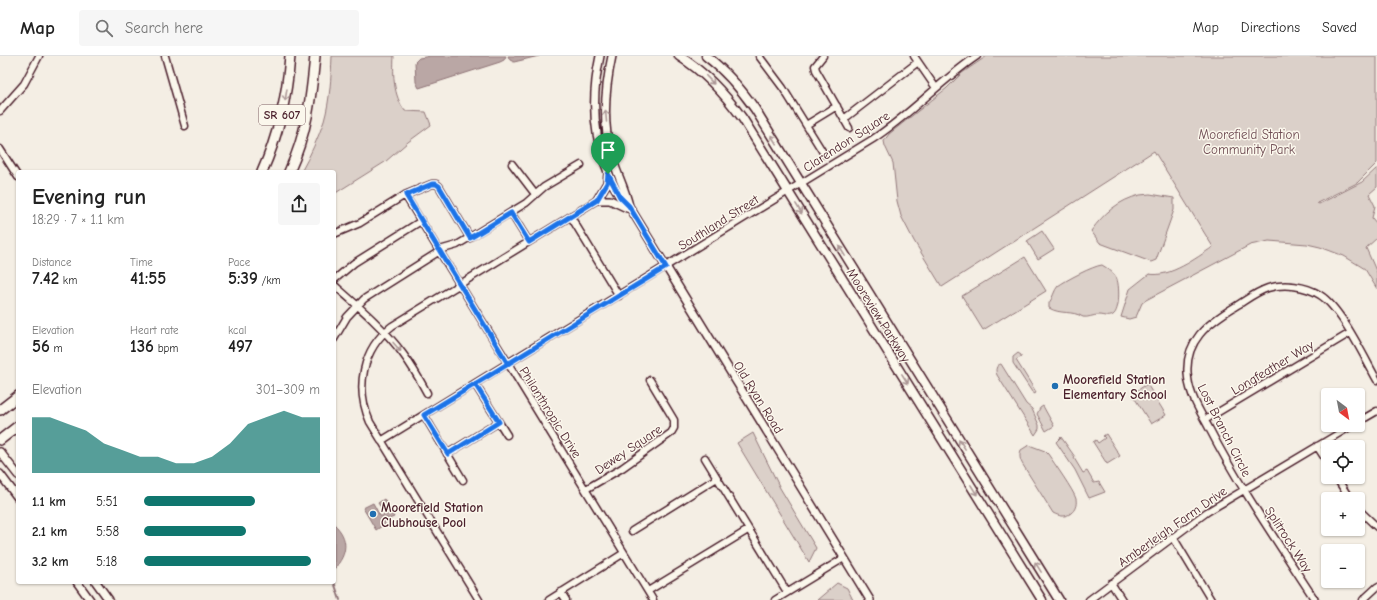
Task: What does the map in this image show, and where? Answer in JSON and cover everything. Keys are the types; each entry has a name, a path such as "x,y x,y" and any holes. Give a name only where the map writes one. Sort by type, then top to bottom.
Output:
{"main road":[{"name":"SR 607","path":"263,170 273,146 282,115 290,56"},
{"name":"SR 607","path":"290,170 308,116 315,56"},
{"name":"Mooreview Parkway","path":"679,56 703,72 732,104 788,191 1042,600"},
{"name":"Mooreview Parkway","path":"706,56 728,75 755,109 1059,600"},
{"path":"0,410 16,398"},
{"path":"0,440 16,428"}],"street":[{"path":"0,111 24,84 39,56"},
{"path":"165,56 185,126"},
{"name":"Old Ryan Road","path":"600,56 596,77 594,115 597,140 608,174 620,197 630,209 666,267 870,600"},
{"name":"Old Ryan Road","path":"612,56 605,109 607,128 610,152 626,193 630,209"},
{"path":"823,56 815,66 816,70 849,128"},
{"path":"914,56 936,88"},
{"path":"963,56 967,62"},
{"name":"Clarendon Square","path":"800,183 884,132 967,62 977,56"},
{"path":"761,57 783,88 824,154"},
{"path":"844,118 918,62"},
{"path":"806,125 837,106"},
{"path":"0,149 16,174"},
{"path":"512,164 535,194"},
{"path":"336,336 347,317 364,300 440,251 457,245 511,213 526,203 544,187 581,165"},
{"path":"479,600 366,414 361,385 363,373 373,346 384,332 597,200 607,183 608,174"},
{"name":"Southland Street","path":"381,441 666,267 800,183"},
{"path":"336,233 360,223 406,195 432,184 436,184 439,186 470,238"},
{"name":"Philanthropic Drive","path":"406,195 653,600"},
{"path":"597,200 610,200 630,209"},
{"path":"511,213 529,242"},
{"path":"571,217 618,296"},
{"path":"336,278 354,263 422,221"},
{"name":"Lost Branch Circle","path":"1244,490 1227,463 1205,420 1190,389 1188,378 1187,362 1192,345 1199,334 1214,319 1268,288 1283,285 1298,287 1315,292 1332,305 1377,380"},
{"path":"336,287 384,332 403,354 428,393"},
{"name":"Longfeather Way","path":"1205,420 1350,333"},
{"name":"Dewey Square","path":"586,489 622,468 671,433 674,428 674,420 650,380"},
{"path":"475,384 507,435"},
{"path":"1365,418 1377,411"},
{"path":"424,415 463,480"},
{"path":"448,454 499,422"},
{"name":"Amberleigh Farm Drive","path":"1089,600 1207,512 1341,432"},
{"path":"1317,446 1321,452"},
{"path":"0,452 16,472"},
{"path":"705,458 787,592"},
{"path":"0,474 16,495"},
{"path":"632,531 717,478"},
{"name":"Splitrock Way","path":"1244,490 1315,600"},
{"path":"1365,516 1377,527"},
{"path":"648,591 748,530"},
{"path":"1173,537 1210,600"},
{"path":"550,600 624,553"},
{"path":"775,600 844,558"},
{"path":"1111,583 1122,600"},
{"path":"78,584 90,600"},
{"path":"97,584 109,600"},
{"path":"1363,600 1377,587"},
{"path":"561,592 566,600"}],"green space":[{"path":"332,56 394,56 396,92 401,105 405,111 426,112 431,125 385,162 336,193 336,170 302,170 314,147 324,121 331,81"},
{"name":"Moorefield Station Community Park","path":"987,56 1377,56 1377,163 1357,183 1317,203 1319,204 1362,182 1377,168 1377,187 1369,194 1375,206 1372,218 1377,224 1377,238 1366,248 1377,273 1377,289 1365,269 1344,256 1307,244 1269,241 1250,245 1146,300 1142,303 1136,317 1129,319 1121,317 1130,289 1149,274 1165,273 1174,270 1213,247 1154,151 942,287 914,241 901,216 897,201 893,163 884,141 889,134 947,88 962,73"},
{"path":"1150,194 1174,198 1174,210 1156,260 1151,262 1100,243 1091,231 1101,218 1112,208 1125,200 1140,195"},
{"path":"1042,231 1054,249 1038,259 1027,241"},
{"path":"1025,257 1046,291 983,330 962,296"},
{"path":"1102,265 1113,273 1117,280 1119,291 1118,303 1113,315 1083,317 1049,308 1049,303 1058,286 1092,268"},
{"path":"1018,353 1021,357 1016,360 1036,392 1035,394 1032,392 1013,363 1013,357"},
{"path":"1001,364 1026,404 1032,409 1039,425 1039,429 1035,435 997,375 996,368"},
{"path":"1147,384 1166,415 1151,424 1132,394"},
{"path":"1043,406 1054,426 1046,431 1037,414"},
{"path":"753,433 780,488 816,548 809,562 737,443"},
{"path":"1106,434 1120,456 1107,464 1093,442 1096,440 1098,443 1105,438 1103,436"},
{"path":"1061,437 1075,457 1074,458 1083,473 1087,471 1094,483 1099,482 1105,492 1089,498 1075,470 1056,442"},
{"path":"1029,445 1045,451 1048,454 1072,490 1076,503 1074,510 1069,515 1062,516 1053,513 1023,465 1020,458 1021,450"},
{"path":"837,583 847,588 853,600 817,600"}],"shaded area":[{"path":"431,56 506,56 504,60 500,62 419,88 416,82 415,62 419,58"},
{"path":"508,56 539,56 514,62 510,60"},
{"name":"Moorefield Station Clubhouse Pool","path":"384,499 394,517 384,519 385,524 376,530 363,508 373,503 380,516 383,516 384,512 378,503"},
{"path":"336,526 342,535 345,546 339,563 336,567"}],"waterway":[{"path":"335,584 340,600"}],"place":[{"name":"Moorefield Station Elementary School","path":"1055,386"},
{"name":"Moorefield Station Clubhouse Pool","path":"373,514"}],"route":[{"path":"608,174 607,183 597,200 529,242 511,213 470,238 439,186 436,184 417,189 406,195 508,364 424,415 448,454 499,422 475,384 508,364 545,340 666,267 629,206 620,197 615,189 608,174"}]}
